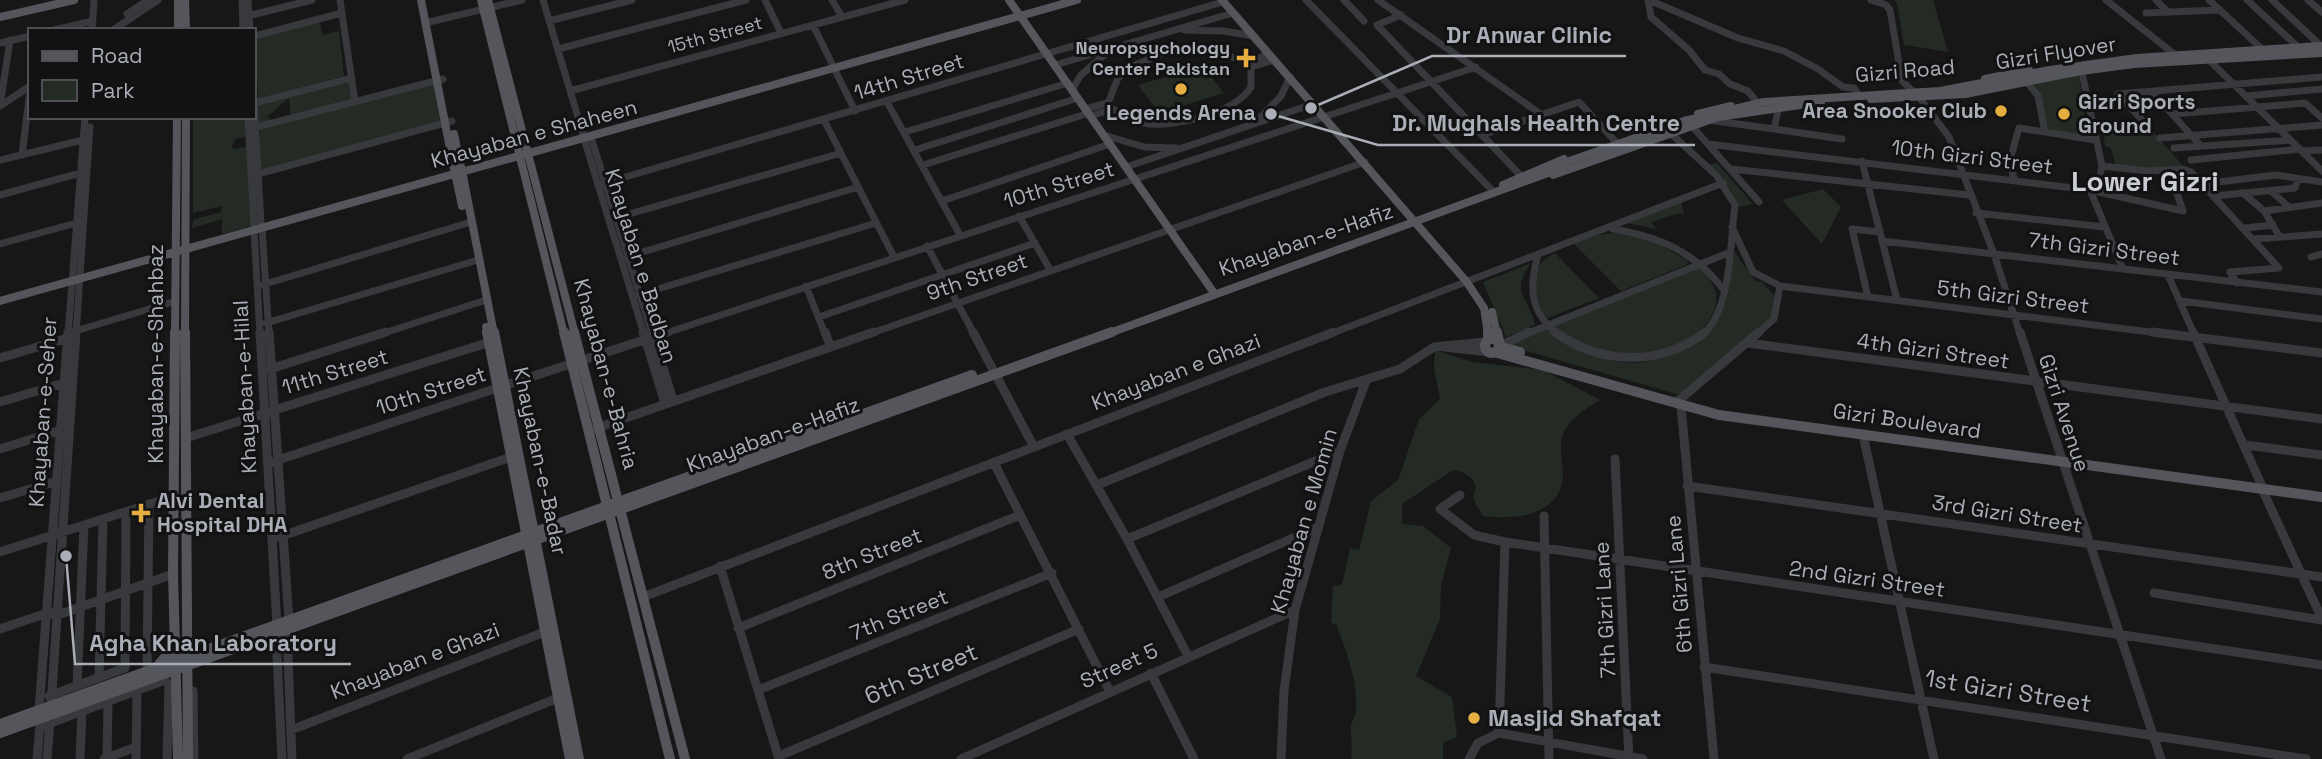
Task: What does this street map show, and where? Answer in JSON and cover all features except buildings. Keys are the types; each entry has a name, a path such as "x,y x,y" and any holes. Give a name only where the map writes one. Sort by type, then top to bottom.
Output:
{"main road":[{"path":"0,16 64,0"},
{"path":"0,16 74,0"},
{"path":"178,0 178,28"},
{"path":"185,0 186,28"},
{"name":"Khayaban-e-Badar","path":"423,0 550,630 579,759"},
{"path":"1009,0 1213,291"},
{"name":"Khayaban e Shaheen","path":"1019,14 1062,0"},
{"name":"Khayaban e Shaheen","path":"0,299 1077,0"},
{"path":"1223,1 1254,36 1267,59 1290,77 1489,304 1494,346"},
{"name":"Khayaban-e-Bahria","path":"485,4 614,508 670,759"},
{"name":"Gizri Road","path":"1526,178 1615,141 1662,125 1712,110 1756,102 1857,93 1965,94 2080,67 2174,53 2296,45 2321,47"},
{"name":"Gizri Road","path":"1526,178 1690,125 1779,106 1916,93 2006,74 2208,59 2321,47"},
{"name":"Gizri Flyover","path":"1557,168 1712,116 1770,104 1972,90 2114,63 2321,47"},
{"name":"Khayaban-e-Shahbaz","path":"177,119 186,438 181,641"},
{"name":"Khayaban-e-Shahbaz","path":"186,119 182,248 176,302 173,574 185,669 188,759"},
{"name":"Khayaban-e-Hafiz","path":"0,733 45,712 113,698 185,669 209,654 282,627 1557,168"},
{"path":"1416,219 1526,178"},
{"name":"Gizri Boulevard","path":"1494,346 1718,415 2061,458"},
{"name":"Khayaban-e-Badar","path":"501,387 511,457 532,538"},
{"name":"Gizri Boulevard","path":"1679,404 2322,495"},
{"name":"Khayaban-e-Bahria","path":"614,508 643,597 685,759"},
{"name":"Khayaban-e-Badar","path":"550,630 558,698 570,759"},
{"path":"163,679 181,641 209,654"},
{"path":"185,669 209,654"},
{"name":"Khayaban-e-Shahbaz","path":"178,759 163,679 185,669"},
{"name":"Khayaban-e-Hafiz","path":"0,724 163,679"}],"street":[{"path":"94,28 96,0"},
{"path":"94,28 96,0"},
{"path":"107,28 148,0"},
{"path":"116,28 158,0"},
{"path":"242,0 249,28"},
{"path":"243,28 248,0"},
{"path":"246,16 312,0"},
{"path":"340,0 355,102"},
{"path":"428,22 485,4 522,0"},
{"name":"Khayaban e Badban","path":"543,0 669,401"},
{"name":"Khayaban e Badban","path":"548,0 551,21"},
{"path":"551,21 632,0"},
{"path":"560,49 746,0"},
{"path":"765,0 781,33"},
{"path":"832,0 842,17"},
{"name":"15th Street","path":"573,90 905,0"},
{"path":"1306,0 1491,189"},
{"path":"1344,0 1364,21"},
{"path":"1378,0 1542,114"},
{"path":"1756,102 1748,91 1730,84 1719,74 1705,70 1689,50 1651,17 1647,6 1649,0 1738,38 1784,51 1818,69 1843,87 1854,88 1857,93"},
{"name":"Gizri Avenue","path":"1871,0 1886,5 1890,10 1902,81 1916,93 1949,137 1969,195 1994,254 2161,759"},
{"path":"2156,0 2168,12"},
{"path":"2209,0 2261,48"},
{"path":"2247,0 2296,45"},
{"path":"2272,0 2321,47"},
{"path":"2308,0 2322,12"},
{"name":"14th Street","path":"602,184 1223,1"},
{"path":"2108,1 2181,60"},
{"path":"2146,13 2220,10"},
{"path":"256,35 342,13"},
{"path":"1055,65 1233,13"},
{"path":"1401,15 1377,25 1526,178"},
{"path":"62,28 93,20"},
{"path":"813,25 855,111"},
{"path":"1172,30 1214,30 1254,36"},
{"path":"0,43 28,36"},
{"path":"0,103 10,40"},
{"path":"915,150 1077,97 1073,88 1081,75 1104,54 1118,46"},
{"path":"1104,108 1118,78 1137,64 1158,56 1200,49 1227,53 1247,62 1267,59"},
{"path":"923,165 1104,108 1113,109 1128,119 1147,124 1167,124 1205,114 1242,99 1252,82 1250,68 1267,59"},
{"path":"2208,59 2322,171"},
{"name":"10th Street","path":"273,461 1476,67"},
{"path":"2080,67 2102,166 2099,180 2090,190 2123,269"},
{"path":"1252,125 1272,108 1284,93 1290,77"},
{"path":"2092,123 2146,124 2118,94 2322,77"},
{"path":"256,102 352,78"},
{"path":"253,119 252,129 440,80"},
{"path":"2025,81 2038,96 2045,132"},
{"path":"0,103 28,82"},
{"path":"905,132 1068,83"},
{"path":"2246,96 2322,89"},
{"path":"0,103 28,90"},
{"path":"2151,92 2201,146"},
{"path":"887,102 960,235"},
{"path":"1482,135 1579,102 1615,141"},
{"path":"2173,114 2305,103 2322,118"},
{"path":"1126,167 1313,104"},
{"path":"22,155 28,106"},
{"path":"1774,129 1779,106"},
{"name":"Khayaban-e-Seher","path":"84,172 83,139 88,119"},
{"name":"Khayaban-e-Seher","path":"37,759 57,612 65,429 88,119"},
{"name":"Khayaban-e-Hilal","path":"249,119 252,129 263,285 292,759"},
{"path":"824,120 894,257"},
{"path":"1708,120 1842,139"},
{"path":"255,175 449,122"},
{"path":"1538,255 1530,285 1544,325 1588,350 1618,358 1642,358 1665,352 1704,334 1719,314 1735,205 1732,193 1723,183 1662,125"},
{"path":"1690,125 1759,202"},
{"path":"2160,138 2322,125"},
{"path":"2014,180 2010,160 2019,128 2095,140"},
{"path":"1104,135 1144,147 1181,149"},
{"path":"0,160 83,139"},
{"path":"2174,148 2290,140"},
{"path":"942,201 1110,144"},
{"name":"10th Gizri Street","path":"1709,144 2090,190 2183,211 2174,185 2165,171"},
{"path":"2190,160 2322,150"},
{"path":"612,219 841,153"},
{"path":"1862,161 1897,300"},
{"name":"9th Street","path":"594,428 1365,162"},
{"path":"2102,166 2188,170 2245,228 2279,270 2230,272 2237,283"},
{"path":"1731,169 1969,195"},
{"path":"0,195 84,172"},
{"path":"2202,184 2276,175 2322,182"},
{"path":"2214,196 2295,188 2298,179"},
{"name":"Khayaban e Ghazi","path":"643,597 1538,255 1570,239 1610,228 1723,183"},
{"path":"625,257 858,187"},
{"path":"2271,191 2289,207"},
{"path":"2243,192 2264,211 2280,237"},
{"path":"2264,211 2322,202"},
{"path":"1976,213 2105,228"},
{"path":"1019,216 1051,271"},
{"path":"0,244 80,222"},
{"path":"263,285 468,222"},
{"path":"636,296 876,223"},
{"path":"2245,228 2273,225"},
{"name":"5th Gizri Street","path":"1732,227 1753,272 1780,286 2322,353"},
{"path":"1610,228 1659,238 1676,246 1700,263 1724,289"},
{"path":"1868,297 1852,229 1880,232"},
{"path":"2255,239 2322,234"},
{"name":"7th Gizri Street","path":"1882,241 2322,292"},
{"path":"818,317 1035,243"},
{"path":"926,246 1034,447"},
{"path":"1097,485 1325,393 1401,369 1428,349 1443,346 1494,346 1728,253"},
{"path":"2311,257 2322,254"},
{"path":"265,323 476,260"},
{"path":"2168,275 2322,620"},
{"path":"806,286 830,345"},
{"path":"1679,404 1774,319 1780,286"},
{"path":"268,370 483,301"},
{"path":"0,358 176,302"},
{"path":"2180,302 2322,318"},
{"name":"Khayaban-e-Seher","path":"45,712 46,616 57,481 65,429 64,383 71,334"},
{"name":"11th Street","path":"186,438 492,341"},
{"name":"4th Gizri Street","path":"1748,343 2322,419"},
{"name":"Khayaban e Momin","path":"1281,759 1284,691 1295,610 1316,528 1366,381"},
{"path":"0,402 64,383"},
{"name":"6th Gizri Lane","path":"1679,404 1714,759"},
{"path":"0,449 65,429"},
{"path":"1067,434 1127,539 1188,656"},
{"path":"1863,435 1934,759"},
{"path":"2245,445 2322,455"},
{"path":"1127,539 1340,451"},
{"path":"277,537 511,457"},
{"name":"7th Gizri Lane","path":"1615,459 1629,758"},
{"path":"993,463 1052,573 1110,692"},
{"path":"0,498 57,481"},
{"name":"3rd Gizri Street","path":"1687,486 2322,577"},
{"name":"2nd Gizri Street","path":"1460,495 1440,509 1474,535 1505,542 2322,665"},
{"path":"0,552 175,496"},
{"path":"149,504 146,584 163,679 167,759"},
{"path":"45,712 77,686 125,668 126,512"},
{"name":"8th Street","path":"738,628 1020,515"},
{"path":"1544,516 1549,759"},
{"path":"99,678 103,519"},
{"path":"77,686 84,525"},
{"path":"1158,597 1316,528"},
{"path":"1499,733 1505,542"},
{"path":"720,566 779,758"},
{"name":"7th Street","path":"758,690 1052,573"},
{"path":"0,629 81,607 173,574"},
{"path":"2154,593 2322,620"},
{"name":"Street 5","path":"961,759 1295,610"},
{"path":"282,627 282,759"},
{"name":"6th Street","path":"779,758 1079,629"},
{"name":"Khayaban e Ghazi","path":"291,730 550,630"},
{"name":"1st Gizri Street","path":"1704,667 2306,759"},
{"path":"185,669 194,759"},
{"path":"1151,673 1194,759"},
{"path":"45,712 82,712 113,698 137,692 163,679"},
{"path":"136,759 137,692"},
{"path":"113,698 106,759 136,747"},
{"path":"407,759 558,698"},
{"path":"45,712 47,759"},
{"path":"80,759 82,712"},
{"path":"1469,759 1478,743 1499,733 1643,759"}],"green space":[{"path":"1894,0 1933,0 1948,52 1904,45"},
{"path":"320,22 322,35 339,31 344,76 258,99 256,38"},
{"name":"Legends Arena","path":"1203,66 1224,93 1159,113 1138,85"},
{"name":"Gizri Sports Ground","path":"2079,75 2087,137 2046,131 2031,83"},
{"path":"350,82 353,101 291,118 289,98 267,117 271,119 257,127 256,105"},
{"path":"435,83 443,122 260,173 260,129"},
{"path":"193,119 245,119 247,136 235,139 232,147 234,149 249,146 252,226 222,234 222,219 192,228 193,220 221,212 222,206 193,213"},
{"path":"2102,123 2146,124 2187,170 2116,166 2111,148 2105,146"},
{"path":"1717,163 1753,204 1736,208 1732,192 1709,165"},
{"path":"1823,189 1841,207 1822,244 1782,200"},
{"path":"1681,201 1684,216 1680,213 1651,222 1656,229 1627,223"},
{"path":"1614,233 1651,240 1689,261 1686,265 1621,291 1573,243"},
{"path":"1732,252 1736,253 1755,281 1762,282 1775,296 1772,318 1680,395 1516,348 1510,343 1544,327 1582,351 1612,361 1627,363 1659,358 1705,334 1713,326 1722,302 1726,302"},
{"path":"1555,253 1599,298 1545,319 1536,291 1536,274 1545,259"},
{"path":"1531,263 1521,289 1535,325 1506,337 1483,282"},
{"path":"1699,266 1715,290 1715,308 1709,320 1698,331 1671,347 1640,355 1617,354 1588,345 1552,326"},
{"path":"1435,350 1472,362 1543,370 1600,400 1578,415 1565,430 1561,441 1563,475 1560,489 1545,507 1522,516 1483,516 1473,499 1476,486 1474,482 1467,475 1453,470 1402,504 1402,524 1423,526 1451,548 1441,586 1440,619 1416,676 1452,697 1457,737 1443,743 1443,759 1351,759 1351,726 1356,710 1355,688 1340,634 1336,624 1331,623 1333,586 1342,585 1350,548 1359,550 1371,501 1398,480 1419,419 1440,399 1434,367"}],"place":[{"name":"Neuropsychology Center Pakistan","path":"1246,58"},
{"name":"Legends Arena","path":"1181,89"},
{"name":"Dr Anwar Clinic","path":"1311,108"},
{"name":"Area Snooker Club","path":"2001,111"},
{"name":"Dr. Mughals Health Centre","path":"1271,114"},
{"name":"Gizri Sports Ground","path":"2064,114"},
{"name":"Alvi Dental Hospital DHA","path":"141,513"},
{"name":"Agha Khan Laboratory","path":"66,556"},
{"name":"Masjid Shafqat","path":"1474,718"}],"district":[{"name":"Lower Gizri","path":"2145,181"}]}
